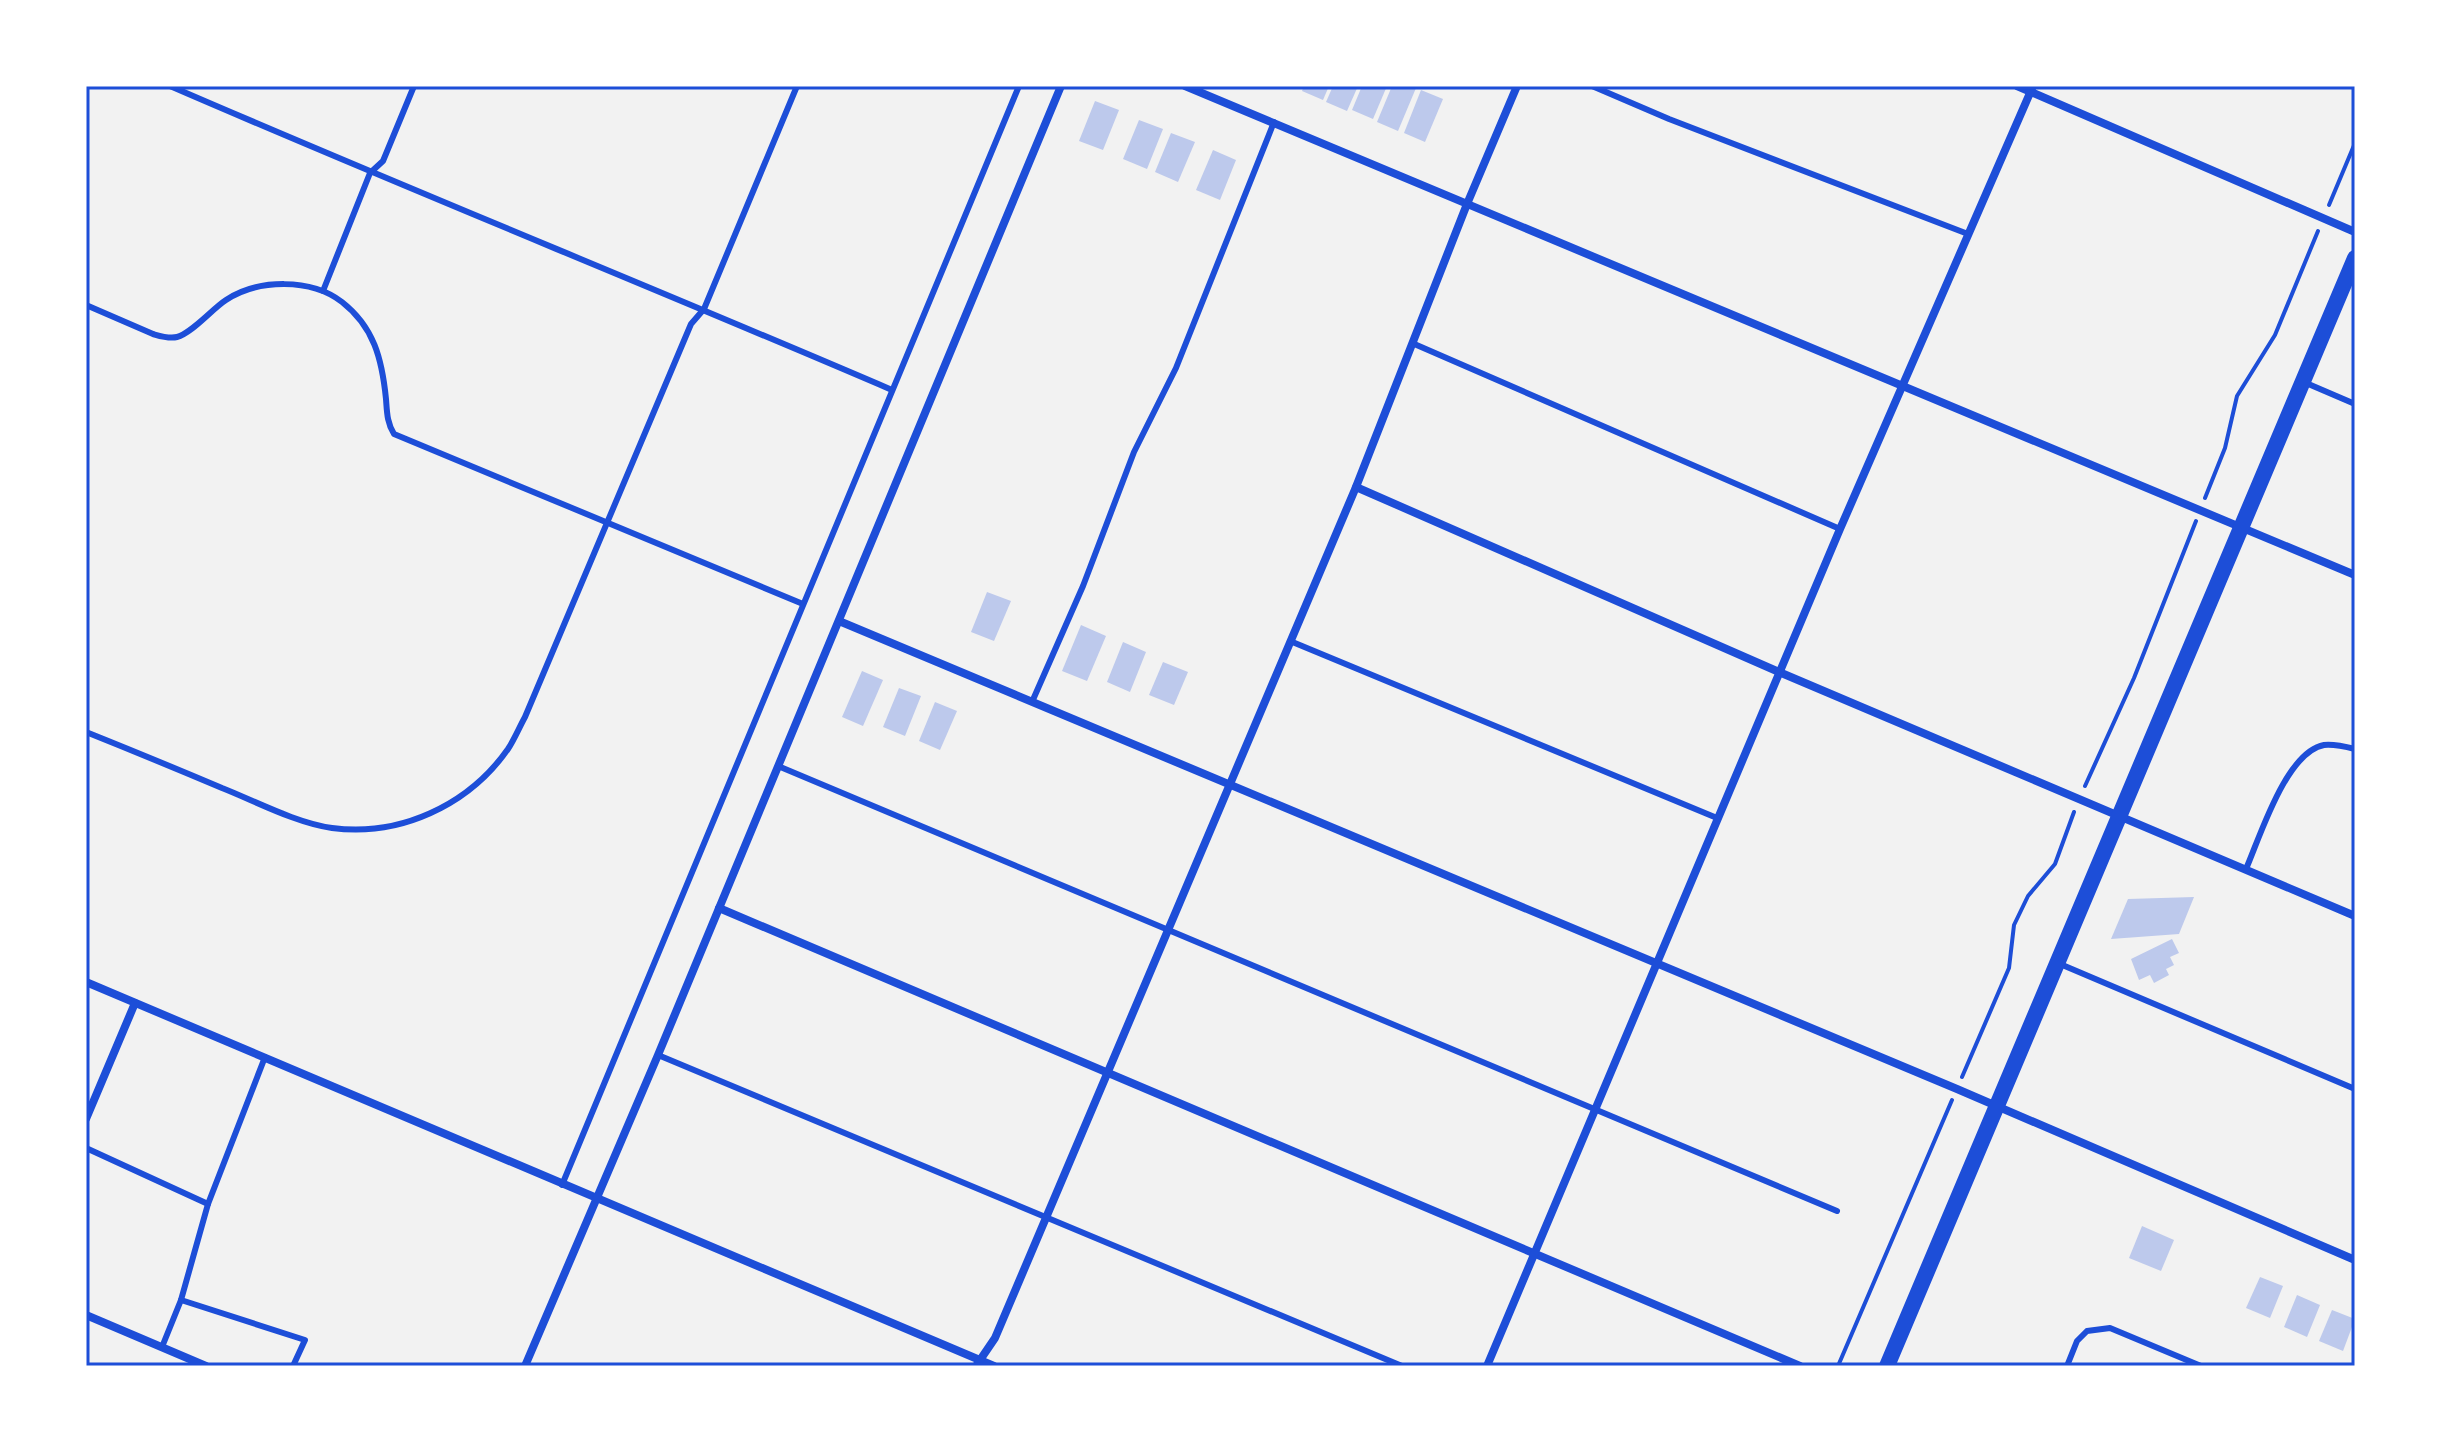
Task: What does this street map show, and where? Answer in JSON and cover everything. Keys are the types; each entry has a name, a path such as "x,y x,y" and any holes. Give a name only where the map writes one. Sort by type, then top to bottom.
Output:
{"main road":[{"path":"1887,1366 2355,258"}],"street":[{"path":"525,1366 658,1055 1061,86"},
{"path":"1185,86 2355,575"},
{"path":"977,1363 995,1338 1356,487 1467,204 1517,86"},
{"path":"2017,86 2032,89 2355,232"},
{"path":"1487,1366 1901,385 2032,89"},
{"path":"1356,487 1779,672 2355,916"},
{"path":"839,621 1957,1089 2355,1260"},
{"path":"719,908 1800,1366"},
{"path":"86,982 977,1363 994,1366"},
{"path":"86,1119 135,1003"},
{"path":"86,1315 206,1366"}],"lane":[{"path":"170,86 370,173 704,309 892,390"},
{"path":"323,291 370,173 383,161 414,86"},
{"path":"86,732 284,813 330,828 385,829 420,819 457,798 478,781 507,750 525,717 691,324 704,309 797,86"},
{"path":"562,1185 1019,86"},
{"path":"1592,86 1669,119 1968,234"},
{"path":"1032,702 1083,586 1134,452 1176,368 1274,122"},
{"path":"86,305 153,334 178,337 226,300 248,289 287,285 323,291 340,301 367,326 383,368 388,425 394,434 803,604"},
{"path":"1412,343 1840,529"},
{"path":"2302,382 2355,404"},
{"path":"1290,641 1717,818"},
{"path":"2246,869 2285,781 2302,757 2323,745 2355,749"},
{"path":"778,766 1837,1211"},
{"path":"2057,963 2355,1089"},
{"path":"658,1055 1402,1366"},
{"path":"162,1347 181,1300 208,1204 265,1057"},
{"path":"86,1148 208,1204"},
{"path":"181,1300 305,1340 293,1366"},
{"path":"2067,1366 2077,1341 2087,1331 2110,1328 2201,1366"}],"path":[{"path":"1838,1366 2009,968 2014,925 2028,896 2055,864 2079,800 2134,678 2225,448 2237,396 2275,335 2355,143"}],"building":[{"path":"1304,86 1329,86 1323,100 1302,91"},
{"path":"1333,86 1358,86 1347,111 1326,102"},
{"path":"1362,86 1387,86 1373,119 1352,110"},
{"path":"1392,86 1416,88 1398,131 1377,122"},
{"path":"1421,90 1443,99 1425,142 1404,133"},
{"path":"1095,101 1119,110 1103,150 1079,141"},
{"path":"1139,120 1163,129 1147,169 1123,159"},
{"path":"1171,133 1195,142 1178,182 1155,172"},
{"path":"1213,150 1236,160 1220,200 1196,190"},
{"path":"987,592 1011,601 994,641 971,632"},
{"path":"1081,625 1106,636 1087,681 1062,671"},
{"path":"1123,642 1146,652 1130,692 1107,682"},
{"path":"1163,662 1188,672 1174,705 1149,695"},
{"path":"862,671 883,680 863,726 842,717"},
{"path":"899,688 921,696 905,736 883,727"},
{"path":"935,702 957,711 940,750 919,741"},
{"path":"2194,897 2179,934 2111,939 2128,899"},
{"path":"2172,939 2179,953 2170,957 2174,965 2166,969 2169,975 2154,983 2150,975 2139,980 2131,959"},
{"path":"2142,1226 2174,1240 2161,1271 2129,1258"},
{"path":"2260,1277 2283,1286 2270,1318 2246,1308"},
{"path":"2297,1295 2320,1305 2307,1337 2284,1327"},
{"path":"2332,1310 2355,1319 2343,1351 2319,1341"}]}
